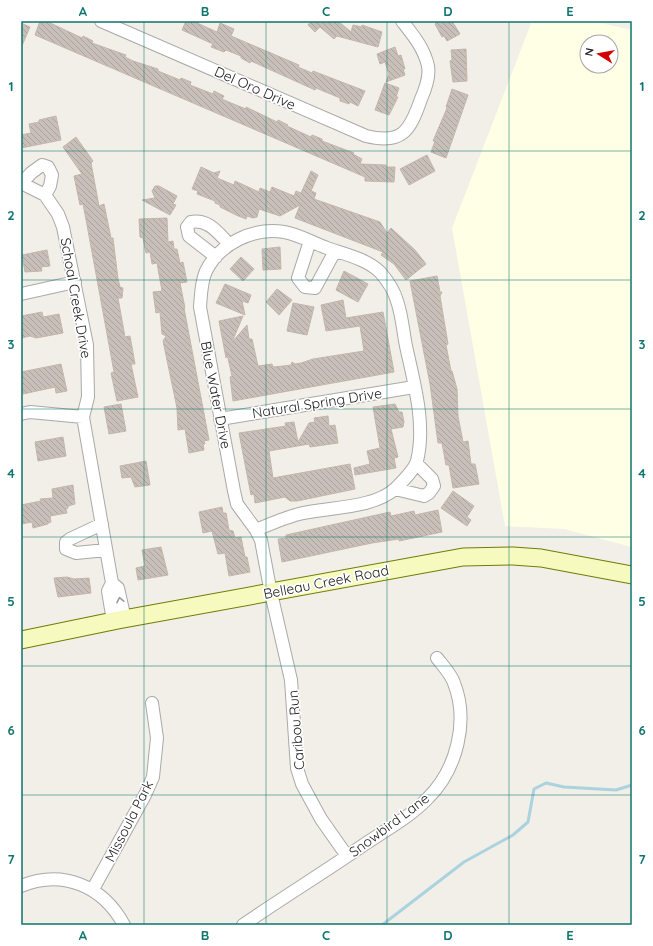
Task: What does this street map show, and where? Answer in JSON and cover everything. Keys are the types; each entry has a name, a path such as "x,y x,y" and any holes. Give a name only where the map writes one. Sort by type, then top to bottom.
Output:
{"main road":[{"name":"Belleau Creek Road","path":"21,640 427,562 463,557 513,556 541,558 632,575"}],"street":[{"name":"Del Oro Drive","path":"101,21 366,136 382,140 400,134 409,129 426,87 428,68 423,50 402,21"},
{"name":"Schoal Creek Drive","path":"45,195 50,186 52,174 48,167 42,165 36,168 22,183 45,195 58,214 63,227 87,345 88,397 83,417 112,583 108,591 119,620"},
{"path":"216,257 189,236 187,227 191,222 203,221 210,224 229,244"},
{"name":"Blue Water Drive","path":"256,530 299,514 367,502 382,496 395,489 416,463 420,442 420,424 414,387 397,301 390,285 379,271 367,263 284,232 267,231 250,234 229,244 216,257 206,272 200,307 237,504 256,530 261,540 271,593"},
{"path":"310,241 298,278 305,287 315,288 335,251"},
{"path":"21,294 75,282"},
{"name":"Natural Spring Drive","path":"220,419 414,387"},
{"path":"21,414 30,412 83,417"},
{"path":"395,489 424,496 429,493 434,486 432,479 416,463"},
{"path":"102,524 70,539 66,542 66,549 76,553 106,550"},
{"name":"Caribou Run","path":"271,593 292,680 297,768 302,784 321,819 347,856"},
{"name":"Snowbird Lane","path":"243,925 347,856 429,798 444,777 453,757 460,731 461,705 454,682 437,658"},
{"name":"Missoula Park","path":"93,889 145,795 153,777 157,738 152,703"},
{"path":"21,886 34,881 53,879 71,881 93,889 120,917 124,925"}],"shaded area":[{"path":"532,21 591,21 632,30 632,547 564,529 505,526 452,228"}],"building":[{"path":"40,21 46,23 46,21 82,38 83,36 93,41 92,43 126,55 125,57 133,61 158,69 158,71 180,80 181,78 191,82 190,85 213,94 214,91 224,96 222,99 231,103 246,109 246,107 277,122 278,120 288,125 287,126 311,137 312,135 322,139 322,141 354,153 353,154 362,159 360,164 386,165 386,167 395,167 394,182 365,181 365,177 35,35"},
{"path":"186,21 198,21 197,23 217,32 220,23 234,29 231,36 299,65 298,67 312,73 313,71 365,91 358,106 350,102 349,104 340,101 340,98 316,88 315,90 251,61 250,63 241,58 241,56 226,50 224,52 211,47 213,44 182,30"},
{"path":"311,21 338,21 351,32 353,25 362,27 362,25 382,32 378,47 337,36 334,39 320,27 315,32 308,25"},
{"path":"435,21 452,21 460,34 447,41 444,36 442,37 435,24"},
{"path":"21,23 30,27 21,48"},
{"path":"395,47 398,56 401,55 405,75 386,82 389,74 385,62 380,64 377,54"},
{"path":"466,49 467,81 453,82 450,61 452,60 451,50"},
{"path":"385,83 399,88 396,97 398,97 389,115 375,110"},
{"path":"452,89 468,95 446,158 431,152 435,141 433,141 447,108 446,107"},
{"path":"56,116 61,140 21,148 21,135 31,133 29,124"},
{"path":"76,137 93,161 91,163 99,206 104,204 111,238 113,238 118,279 120,287 123,288 122,298 118,298 125,337 130,336 135,364 131,364 138,397 117,401 111,373 114,372 83,204 80,205 74,176 82,174 63,147"},
{"path":"427,155 435,171 409,185 400,169"},
{"path":"201,167 214,173 220,171 217,178 234,185 235,181 259,192 260,188 270,192 272,187 294,196 296,191 301,193 311,171 318,175 311,191 316,193 314,199 380,222 387,233 391,228 415,250 426,264 406,280 394,264 381,255 383,252 295,218 300,205 280,216 259,209 257,217 253,218 247,216 246,219 236,215 220,207 220,205 215,203 215,201 197,194 198,191 192,189"},
{"path":"155,186 159,186 177,196 173,204 176,205 170,215 142,200 155,198 152,191"},
{"path":"167,218 168,242 173,241 174,249 177,249 180,263 183,262 187,282 180,283 209,440 204,441 204,450 189,453 185,429 178,430 177,408 163,341 166,336 162,334 160,312 156,313 153,292 162,291 157,263 152,264 150,252 146,253 143,238 140,237 139,219"},
{"path":"280,247 281,269 263,270 262,249"},
{"path":"47,250 50,266 41,267 42,271 25,272 22,255"},
{"path":"241,257 254,269 243,281 230,269"},
{"path":"344,271 368,284 358,302 336,290"},
{"path":"437,276 440,292 442,292 440,296 448,344 446,345 451,371 457,389 458,416 463,442 468,441 471,464 475,464 479,484 453,488 449,465 446,465 442,443 438,443 430,384 410,281"},
{"path":"225,284 251,295 248,303 242,301 245,315 216,303"},
{"path":"277,289 292,300 279,315 266,302"},
{"path":"343,300 346,318 383,312 394,372 233,401 230,377 232,376 227,354 226,358 219,321 243,316 232,342 247,325 249,339 252,339 258,366 272,364 273,367 291,365 292,362 295,364 313,359 364,351 360,326 326,331 321,305"},
{"path":"293,303 314,307 307,335 287,331"},
{"path":"42,312 43,317 59,314 63,333 36,338 30,336 21,338 21,316"},
{"path":"61,364 67,391 56,393 55,387 23,394 23,391 21,392 21,372"},
{"path":"121,404 126,431 109,434 104,407"},
{"path":"395,404 399,412 402,412 404,422 403,427 391,429 398,457 394,458 396,468 355,475 354,468 370,464 367,451 380,448 373,407"},
{"path":"328,416 329,426 335,425 338,443 310,447 309,444 269,451 273,478 350,464 355,489 297,501 290,501 285,497 255,503 254,494 251,495 239,433 286,426 285,423 294,422 298,442 309,423 315,422 314,418"},
{"path":"63,437 66,456 38,461 35,442"},
{"path":"146,461 150,485 135,487 131,477 122,478 120,466"},
{"path":"73,485 75,504 68,506 66,509 67,513 50,516 51,522 33,528 32,522 21,524 21,505 41,501 40,499 53,498 52,489"},
{"path":"453,491 474,506 467,517 471,520 467,526 441,508"},
{"path":"222,507 223,513 226,513 229,530 233,531 235,538 241,537 250,572 229,576 225,553 218,554 212,531 203,533 199,512"},
{"path":"438,510 442,532 399,541 399,539 372,543 282,562 278,539 286,538 286,535 390,512 391,516 414,511 415,515"},
{"path":"161,547 168,575 138,580 136,568 145,566 142,550"},
{"path":"67,577 74,579 89,578 91,593 58,597 54,578"}],"waterway":[{"path":"382,925 464,862 513,835 528,822 534,789 546,783 564,787 616,790 632,785"}]}
